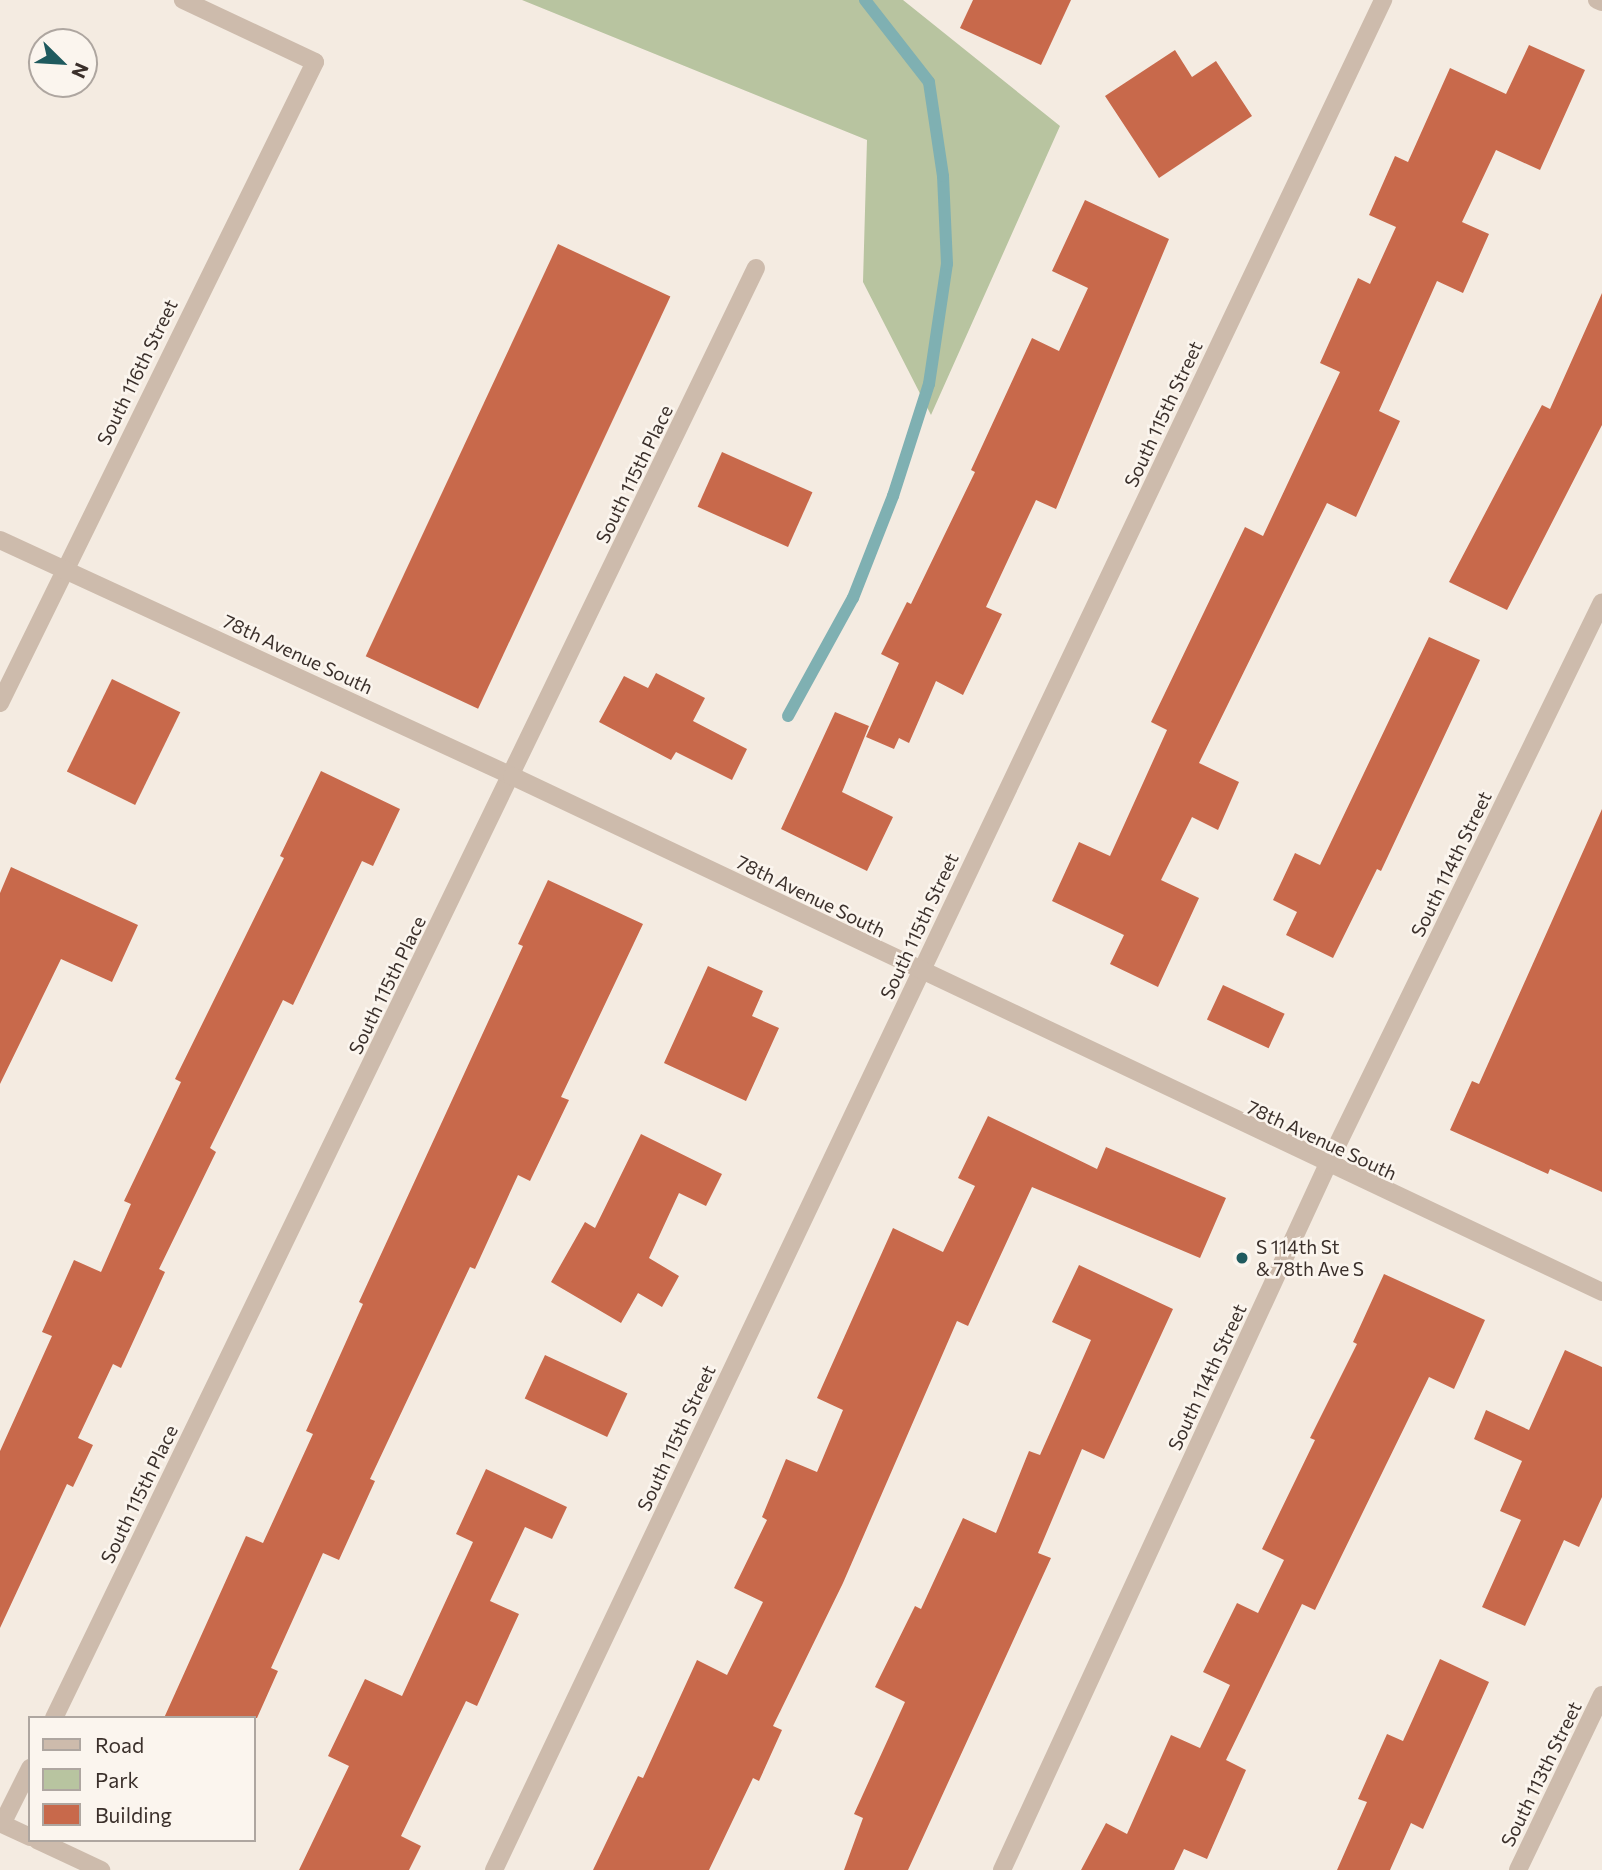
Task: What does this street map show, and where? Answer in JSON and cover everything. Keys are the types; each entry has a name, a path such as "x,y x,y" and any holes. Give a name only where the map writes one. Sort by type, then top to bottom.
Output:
{"street":[{"name":"South 116th Street","path":"0,703 63,569 315,62 183,0"},
{"name":"South 115th Street","path":"494,1870 1383,0"},
{"path":"1597,0 1602,2"},
{"name":"South 115th Place","path":"55,1716 756,268"},
{"name":"78th Avenue South","path":"0,540 512,776 1327,1166 1602,1292"},
{"name":"South 114th Street","path":"1002,1870 1327,1166 1602,601"},
{"name":"South 113th Street","path":"1518,1870 1602,1695"},
{"path":"28,1772 1,1824 28,1836"},
{"path":"41,1842 101,1870"}],"green space":[{"path":"522,0 903,0 1060,126 931,415 863,282 867,140"}],"building":[{"path":"973,0 1071,0 1041,65 960,28"},
{"path":"1529,45 1585,70 1540,170 1496,150 1462,222 1489,234 1463,293 1437,281 1379,411 1400,421 1356,517 1327,503 1199,763 1239,782 1218,830 1192,817 1161,880 1199,898 1158,987 1110,964 1124,935 1052,901 1079,842 1110,856 1167,730 1151,722 1245,527 1263,536 1340,372 1320,363 1358,278 1370,284 1396,227 1369,215 1395,156 1408,162 1450,68 1506,94"},
{"path":"1175,50 1192,77 1216,61 1252,116 1159,178 1105,96"},
{"path":"1085,200 1169,239 1056,509 1036,500 986,607 1002,614 963,695 936,681 909,743 899,738 894,749 866,737 899,663 881,654 907,602 911,604 975,472 971,470 1032,338 1059,351 1088,288 1052,271"},
{"path":"558,244 670,296 478,709 366,656"},
{"path":"1602,293 1602,425 1507,610 1449,582 1542,405 1550,409"},
{"path":"722,452 812,492 788,547 698,507"},
{"path":"1429,637 1480,660 1381,871 1377,869 1333,958 1286,935 1297,912 1273,900 1295,853 1320,865"},
{"path":"656,673 705,698 693,721 747,749 732,780 676,752 671,760 599,722 624,676 648,688"},
{"path":"112,679 180,712 135,805 67,772"},
{"path":"835,712 869,726 842,792 893,817 867,871 781,829"},
{"path":"321,771 400,809 373,866 362,861 293,1005 283,1000 210,1148 216,1152 159,1269 165,1272 121,1368 113,1364 78,1438 93,1445 73,1487 67,1484 0,1628 0,1451 52,1336 42,1332 74,1260 101,1272 131,1204 124,1201 181,1082 175,1079 284,858 280,856"},
{"path":"1602,809 1602,1192 1550,1169 1548,1174 1450,1130 1472,1081 1479,1084"},
{"path":"11,867 138,925 112,982 61,959 0,1084 0,893"},
{"path":"548,880 643,924 561,1097 569,1100 530,1181 518,1175 475,1269 470,1267 370,1479 375,1481 339,1560 323,1553 271,1668 278,1671 257,1718 165,1716 246,1536 263,1543 313,1434 306,1431 363,1304 359,1302 523,946 518,944"},
{"path":"708,966 763,991 752,1016 779,1028 746,1101 664,1063"},
{"path":"1223,985 1285,1014 1269,1048 1207,1019"},
{"path":"988,1116 1097,1169 1106,1147 1226,1198 1200,1258 1032,1187 968,1326 957,1321 843,1583 773,1726 782,1730 759,1781 753,1778 709,1870 593,1870 638,1776 643,1778 697,1660 727,1675 763,1602 734,1588 767,1520 762,1517 786,1459 817,1472 843,1410 817,1398 893,1228 943,1252 975,1186 958,1178"},
{"path":"641,1134 722,1174 706,1206 679,1193 649,1258 679,1276 662,1307 638,1293 621,1323 551,1282 585,1222 595,1228"},
{"path":"1079,1265 1173,1309 1104,1459 1082,1449 1038,1553 1051,1558 908,1870 844,1870 863,1818 854,1814 905,1702 875,1687 915,1606 921,1609 963,1518 996,1533 1029,1451 1040,1455 1091,1340 1052,1322"},
{"path":"1384,1274 1485,1320 1454,1389 1429,1377 1315,1610 1302,1604 1226,1760 1246,1770 1207,1859 1184,1849 1174,1870 1081,1870 1106,1823 1127,1834 1171,1735 1200,1748 1230,1685 1203,1672 1237,1603 1258,1613 1284,1560 1262,1549 1315,1440 1310,1438 1357,1344 1353,1342"},
{"path":"1565,1350 1602,1367 1602,1497 1579,1547 1564,1540 1525,1626 1482,1607 1521,1520 1500,1511 1522,1461 1474,1439 1486,1410 1529,1430"},
{"path":"545,1355 627,1393 607,1437 525,1399"},
{"path":"486,1469 567,1507 552,1539 525,1527 490,1601 519,1614 477,1706 466,1701 401,1836 421,1846 409,1870 299,1870 349,1766 328,1756 365,1679 402,1696 473,1542 456,1534"},
{"path":"1440,1659 1489,1682 1423,1829 1411,1823 1390,1870 1337,1870 1367,1802 1358,1799 1387,1734 1403,1741"}],"waterway":[{"path":"788,716 853,598 893,496 929,384 947,264 943,176 929,82 865,0"}],"place":[{"name":"S 114th St & 78th Ave S","path":"1242,1258"}]}
